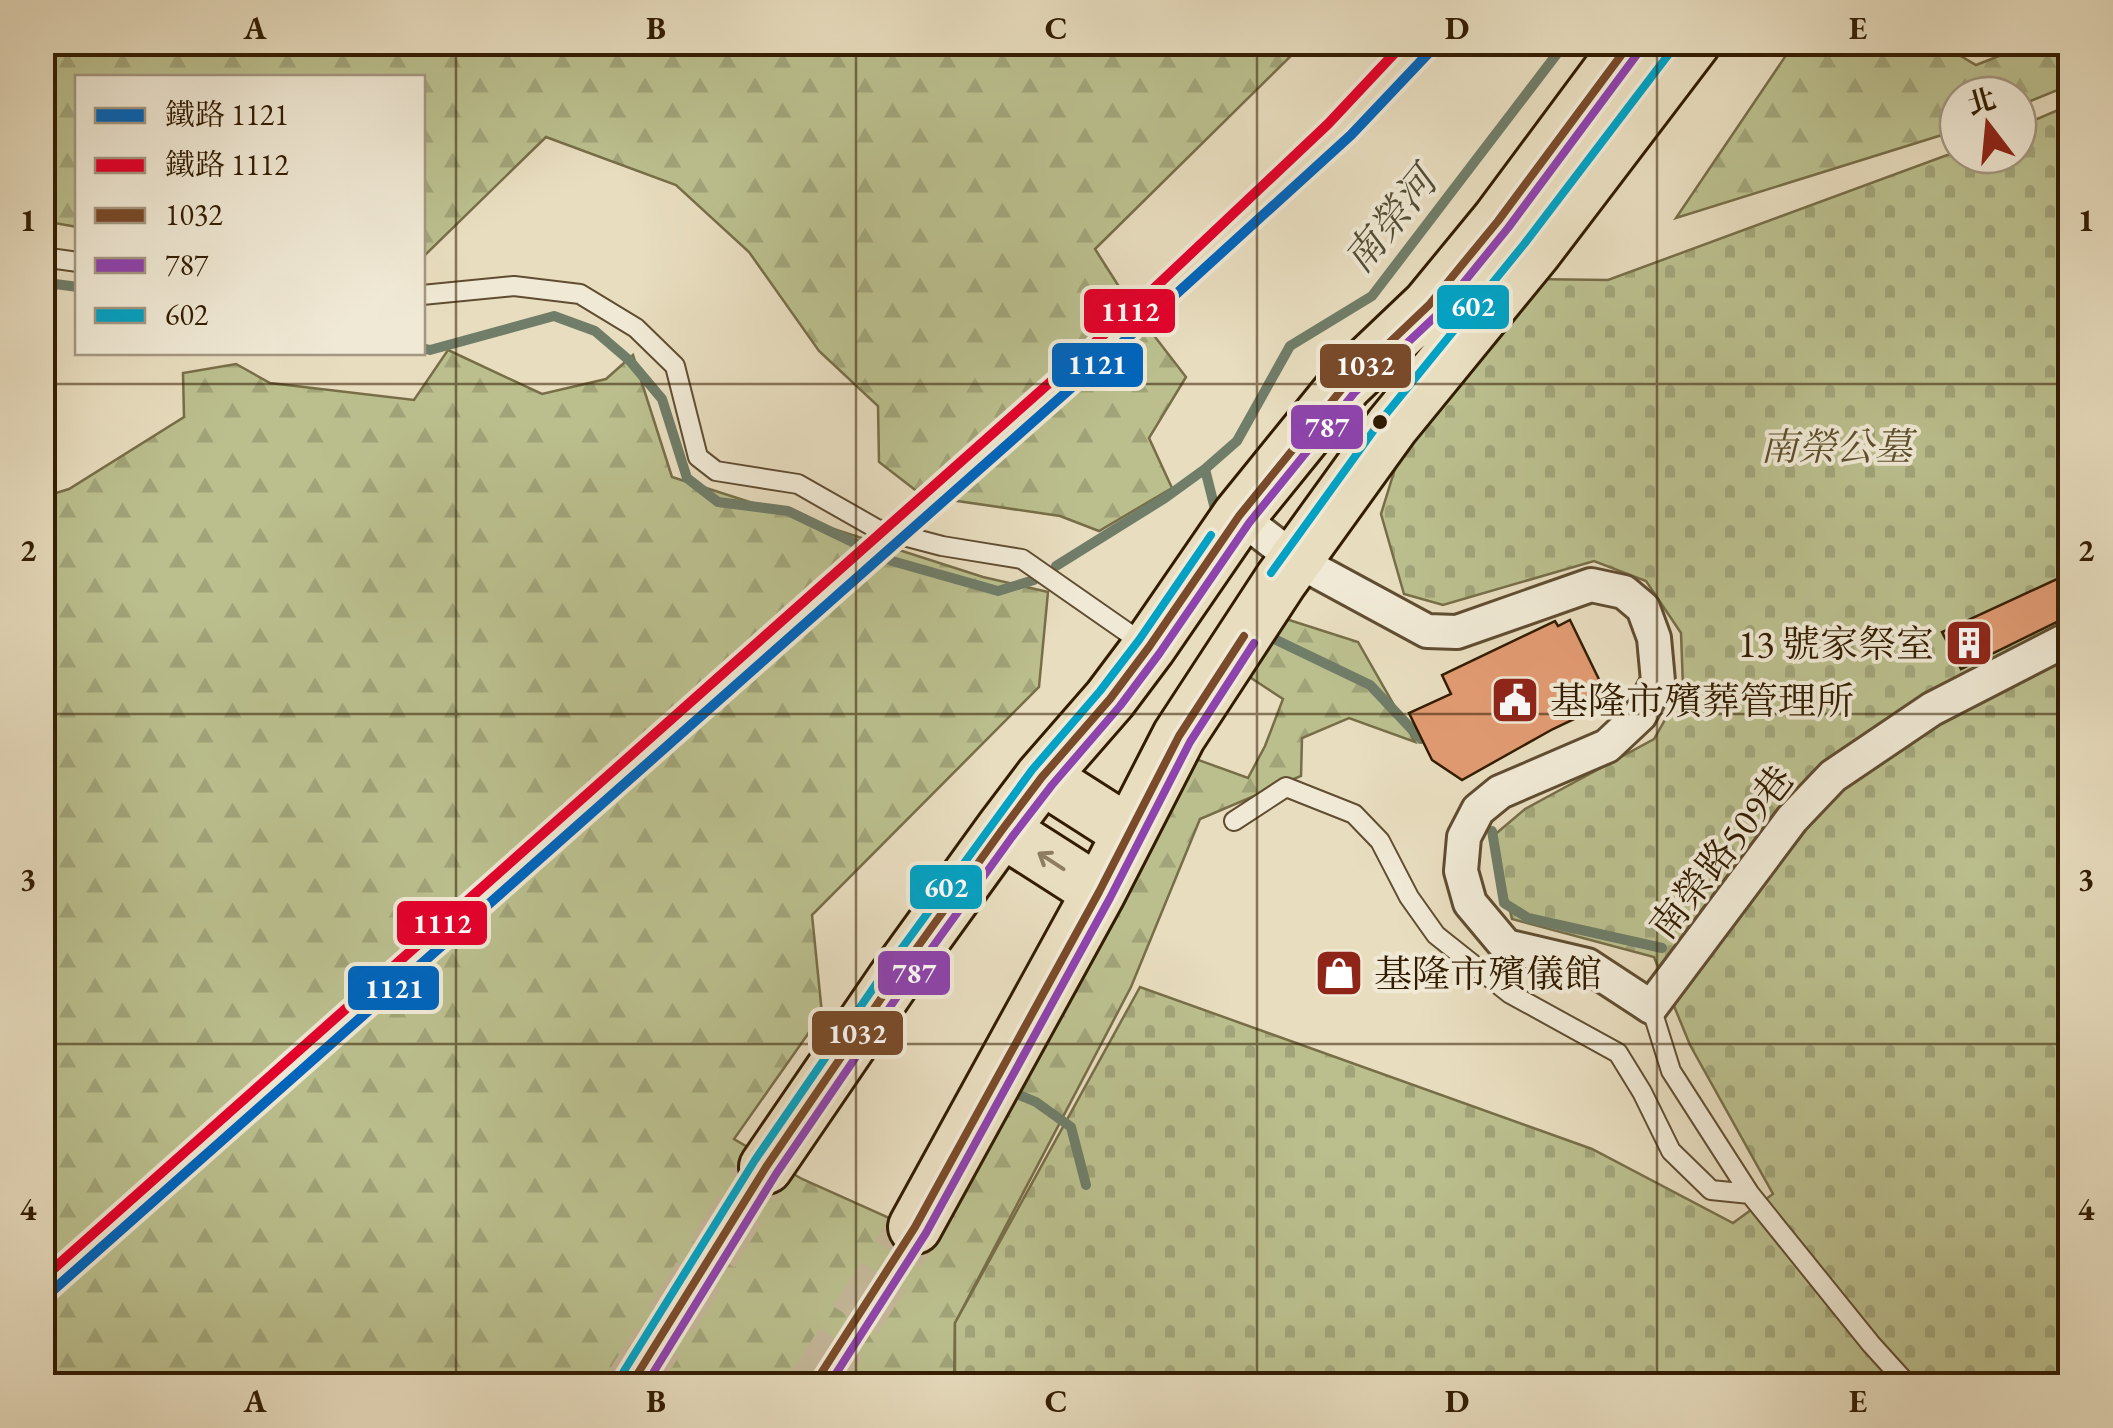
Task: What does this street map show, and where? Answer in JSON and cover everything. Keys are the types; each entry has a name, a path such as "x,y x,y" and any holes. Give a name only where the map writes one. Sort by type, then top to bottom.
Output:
{"main road":[{"path":"766,1168 1002,830 1110,699 1239,516 1346,384 1429,305 1498,221 1631,42"},
{"path":"915,1227 1099,892 1179,736 1296,560 1392,426 1535,251 1694,42"},
{"path":"1042,777 1128,832"},
{"path":"1002,830 1099,892"}],"street":[{"path":"1239,516 1296,560 1426,631 1457,632 1591,585 1624,592 1643,608 1654,638 1658,682 1640,715 1607,746 1500,792 1478,810 1464,837 1460,872 1470,903 1506,946 1588,964 1650,1006"},
{"name":"南榮路509巷","path":"1650,1006 1792,819 1833,776 1932,708 2070,638"}],"lane":[{"path":"42,257 75,262"},
{"path":"425,296 514,286 580,294 636,328 675,366 698,457 716,471 798,484 877,529 942,546 1022,559 1149,647"},
{"path":"1234,821 1286,788 1354,814 1380,841 1436,935 1509,993 1618,1053 1671,1151 1711,1190 1750,1194"},
{"path":"1650,1006 1671,1071 1750,1194 1909,1386"}],"green space":[{"path":"43,42 1304,43 1095,249 1132,307 1186,377 1149,438 1172,488 1099,531 1060,516 923,496 879,462 878,406 819,351 749,252 676,185 546,137 425,255 425,75 75,75 75,227 43,221"},
{"path":"1795,42 1939,43 1976,65 2032,43 2070,43 2070,85 2038,98 2038,75 1938,75 1938,136 1676,218"},
{"name":"南榮公墓","path":"2070,105 2070,1385 955,1386 955,1323 1140,987 1592,1149 1733,1223 1773,1194 1690,1045 1654,957 1512,919 1492,837 1525,809 1654,739 1683,688 1681,633 1646,581 1594,561 1443,605 1404,594 1381,514 1398,459 1530,279 1608,280 1938,158 1938,175 2038,175 2038,119"},
{"path":"448,350 542,394 606,379 633,355 672,477 983,577 1048,592 1039,687 812,915 822,1014 734,1139 802,1179 938,1240 1193,758 1248,778 1283,699 1245,674 1286,619 1358,642 1415,742 1349,718 1302,738 1301,776 1200,819 1131,987 955,1323 954,1385 43,1386 43,497 69,489 184,417 183,373 236,364 270,383 414,400"}],"building":[{"path":"2070,573 2070,618 1961,669 1942,632"},
{"name":"基隆市殯葬管理所","path":"1570,620 1610,702 1462,780 1432,760 1409,713 1451,694 1442,675 1555,621 1558,626"}],"waterway":[{"name":"南榮河","path":"1217,517 1205,469 1237,441 1290,346 1372,296 1566,42"},
{"path":"42,299 55,284 75,287"},
{"path":"425,349 554,316 595,331 630,361 662,399 687,478 718,502 788,511 892,561 998,591 1034,580"},
{"path":"1056,566 1205,469"},
{"name":"南榮河","path":"1270,637 1370,685 1421,739"},
{"name":"南榮河","path":"1492,831 1504,903 1528,918 1662,948"},
{"path":"1012,1092 1036,1102 1071,1127 1086,1185"}],"tunnel":[{"path":"630,1386 766,1167"},
{"path":"813,1386 915,1227"}],"rail line":[{"name":"1112","path":"42,1279 1128,313 1328,124 1405,42"},
{"name":"1121","path":"42,1300 1141,326 1351,135 1439,42"}],"transit line":[{"name":"1032","path":"630,1386 766,1167 1002,830 1110,699 1239,516 1346,384 1429,305 1498,221 1631,42"},
{"name":"602","path":"1271,573 1382,419 1525,243 1678,42"},
{"name":"787","path":"645,1386 776,1174 1012,837 1120,706 1249,523 1355,392 1439,313 1508,228 1641,49"},
{"name":"602","path":"619,1379 755,1160 883,974 1032,770 1139,640 1211,535"},
{"name":"1032","path":"813,1386 915,1227 1099,892 1179,736 1244,636"},
{"name":"787","path":"828,1386 926,1233 1110,898 1190,742 1254,643"}],"place":[{"name":"13 號家祭室","path":"1969,643"},
{"name":"基隆市殯葬管理所","path":"1515,700"},
{"name":"基隆市殯儀館","path":"1339,973"}]}
